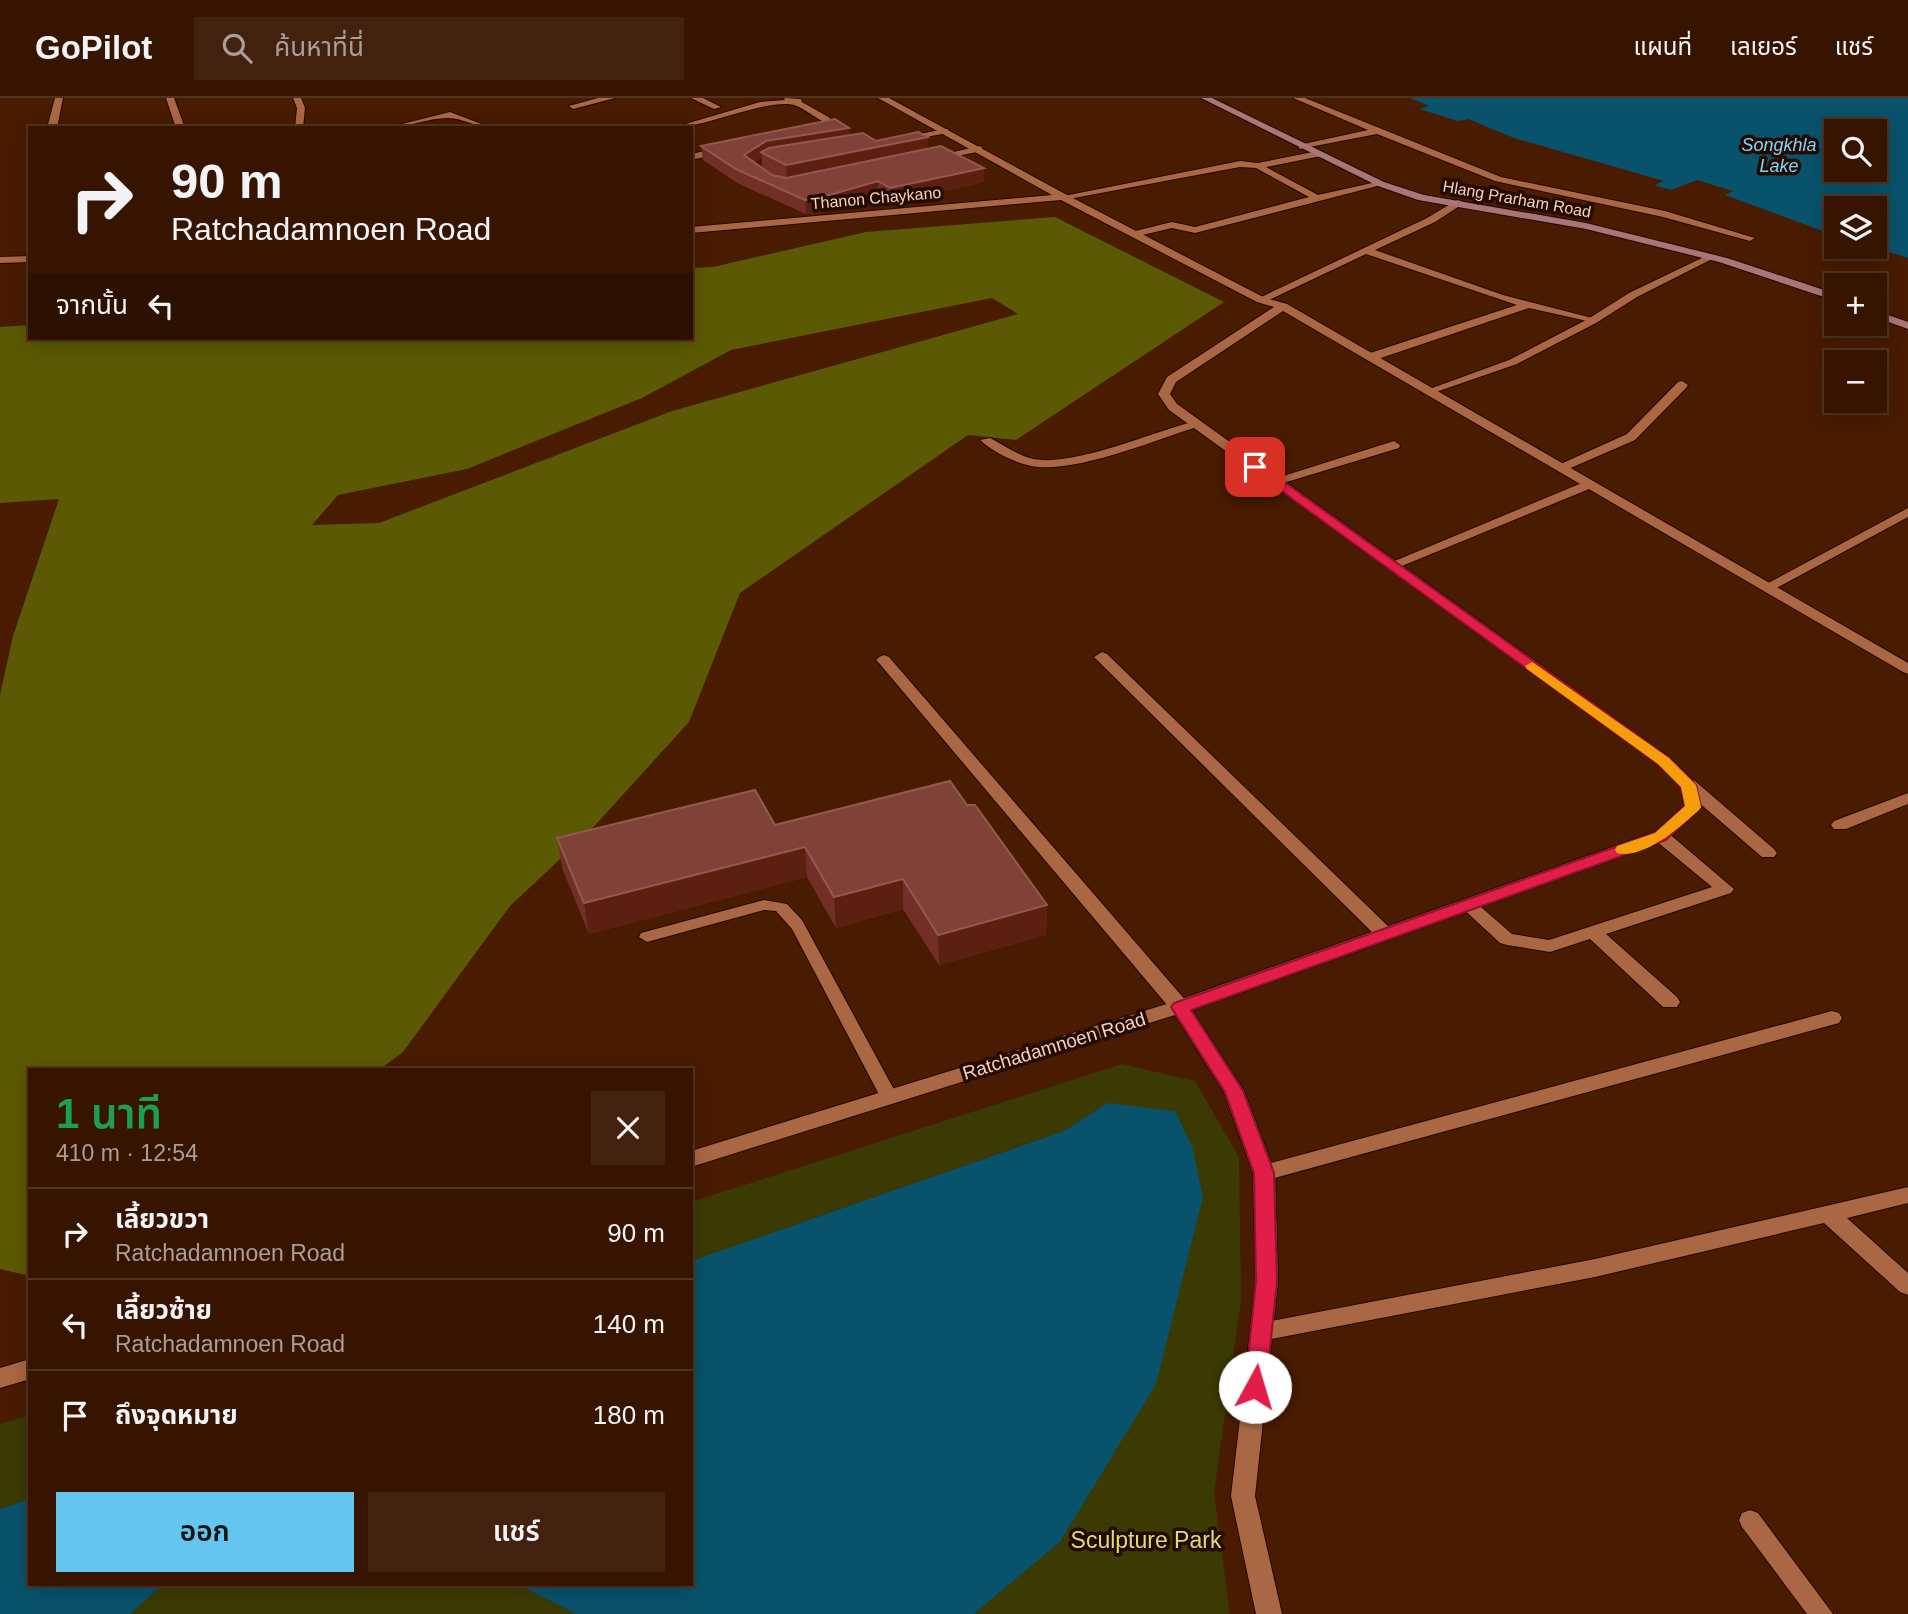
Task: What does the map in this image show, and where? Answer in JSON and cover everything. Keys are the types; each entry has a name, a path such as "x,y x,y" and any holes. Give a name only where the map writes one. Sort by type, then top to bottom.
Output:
{"main road":[{"name":"Hlang Prarham Road","path":"1205,98 1381,184 1422,198 1586,226 1711,257 1824,294"},
{"path":"1887,318 1908,326"}],"street":[{"path":"52,126 59,98"},
{"path":"170,98 180,126"},
{"path":"573,106 611,98"},
{"path":"695,98 717,107"},
{"path":"760,105 769,98"},
{"path":"683,126 760,105 813,98"},
{"path":"882,98 1063,197 1261,300 1283,306 1908,669"},
{"path":"1297,98 1498,179 1665,214 1750,238"},
{"path":"792,100 827,120 825,124 803,130"},
{"path":"411,126 450,115 482,126"},
{"path":"1303,147 1378,131"},
{"path":"693,158 732,148"},
{"name":"Thanon Chaykano","path":"693,230 1063,197"},
{"path":"1261,300 1435,218 1457,203"},
{"path":"1364,250 1491,295 1592,321"},
{"path":"0,260 28,260"},
{"path":"1371,357 1528,305"},
{"path":"1283,306 1171,380 1164,394 1172,407 1664,761 1768,853"},
{"path":"1561,467 1631,437 1682,385"},
{"path":"1275,481 1394,445"},
{"path":"1392,565 1589,484"},
{"path":"1768,587 1908,512"},
{"path":"1102,657 1385,934"},
{"path":"884,660 1180,1007 1234,1091 1264,1173 1267,1281 1243,1496 1269,1614"},
{"name":"Ratchadamnoen Road","path":"693,1158 1180,1007 1661,836 1693,807 1689,785"},
{"path":"1840,825 1908,798"},
{"path":"1468,905 1507,939 1550,946 1725,889 1661,836"},
{"path":"1593,932 1670,1002"},
{"path":"1264,1173 1832,1018"},
{"path":"1261,1332 1595,1268 1908,1195"},
{"path":"1826,1212 1908,1286"},
{"path":"0,1378 28,1369"}],"lane":[{"path":"297,98 301,108 299,126"},
{"path":"893,140 945,131"},
{"path":"927,159 979,149"},
{"path":"1063,197 1224,166 1258,166 1318,154"},
{"path":"1258,166 1317,198"},
{"path":"1134,234 1172,225 1195,230 1381,184"},
{"path":"1429,391 1513,362 1592,321 1633,295 1711,257"},
{"path":"986,440 1032,463 1043,463 1096,453 1196,424"},
{"path":"646,937 764,905 775,904 785,909 800,929 889,1097"},
{"path":"1751,1520 1821,1614"}],"green space":[{"name":"Sculpture Park","path":"1122,1064 1195,1081 1239,1157 1241,1300 1214,1493 1230,1614 974,1614 1060,1542 1107,1103 1064,1131 693,1260 693,1201"},
{"path":"28,1416 28,1500 0,1509 0,1424"},
{"path":"162,1586 521,1586 576,1614 130,1614"}],"shaded area":[{"path":"1055,217 1224,302 1016,440 968,435 740,593 689,722 589,832 510,906 403,1052 381,1068 28,1068 28,1276 0,1269 0,695 13,636 59,499 0,503 0,327 28,325 28,340 693,340 693,268 713,267 866,232","holes":["992,298 1018,314 672,411 379,523 312,525 338,495 467,469 642,398 731,350"]}],"water":[{"name":"Songkhla Lake","path":"1410,98 1908,98 1908,258 1887,251 1887,196 1824,196 1824,232 1725,195 1733,191 1697,180 1671,190 1654,185 1664,181 1514,138 1468,119 1458,121 1419,109 1429,106"},
{"path":"1107,1103 1175,1111 1192,1146 1203,1197 1156,1384 1060,1542 974,1614 576,1614 521,1586 693,1586 693,1260 1064,1131"},
{"path":"28,1500 28,1586 162,1586 130,1614 0,1614 0,1509"}],"building":[{"path":"835,119 849,128 766,141 744,155 772,175 786,178 941,146 984,168 890,188 878,181 805,200 736,169 701,146"},
{"path":"918,132 928,137 786,165 761,152 769,148 863,133 876,141"},
{"path":"950,781 967,805 975,805 1047,905 938,935 903,879 834,897 805,847 584,903 557,838 755,790 775,825"}],"slow traffic":[{"path":"1532,666 1664,761 1689,785 1693,807 1661,836 1623,850"}],"route":[{"path":"1255,467 1664,761 1689,785 1693,807 1661,836 1180,1007 1234,1091 1264,1173 1267,1281 1255,1387"}]}
